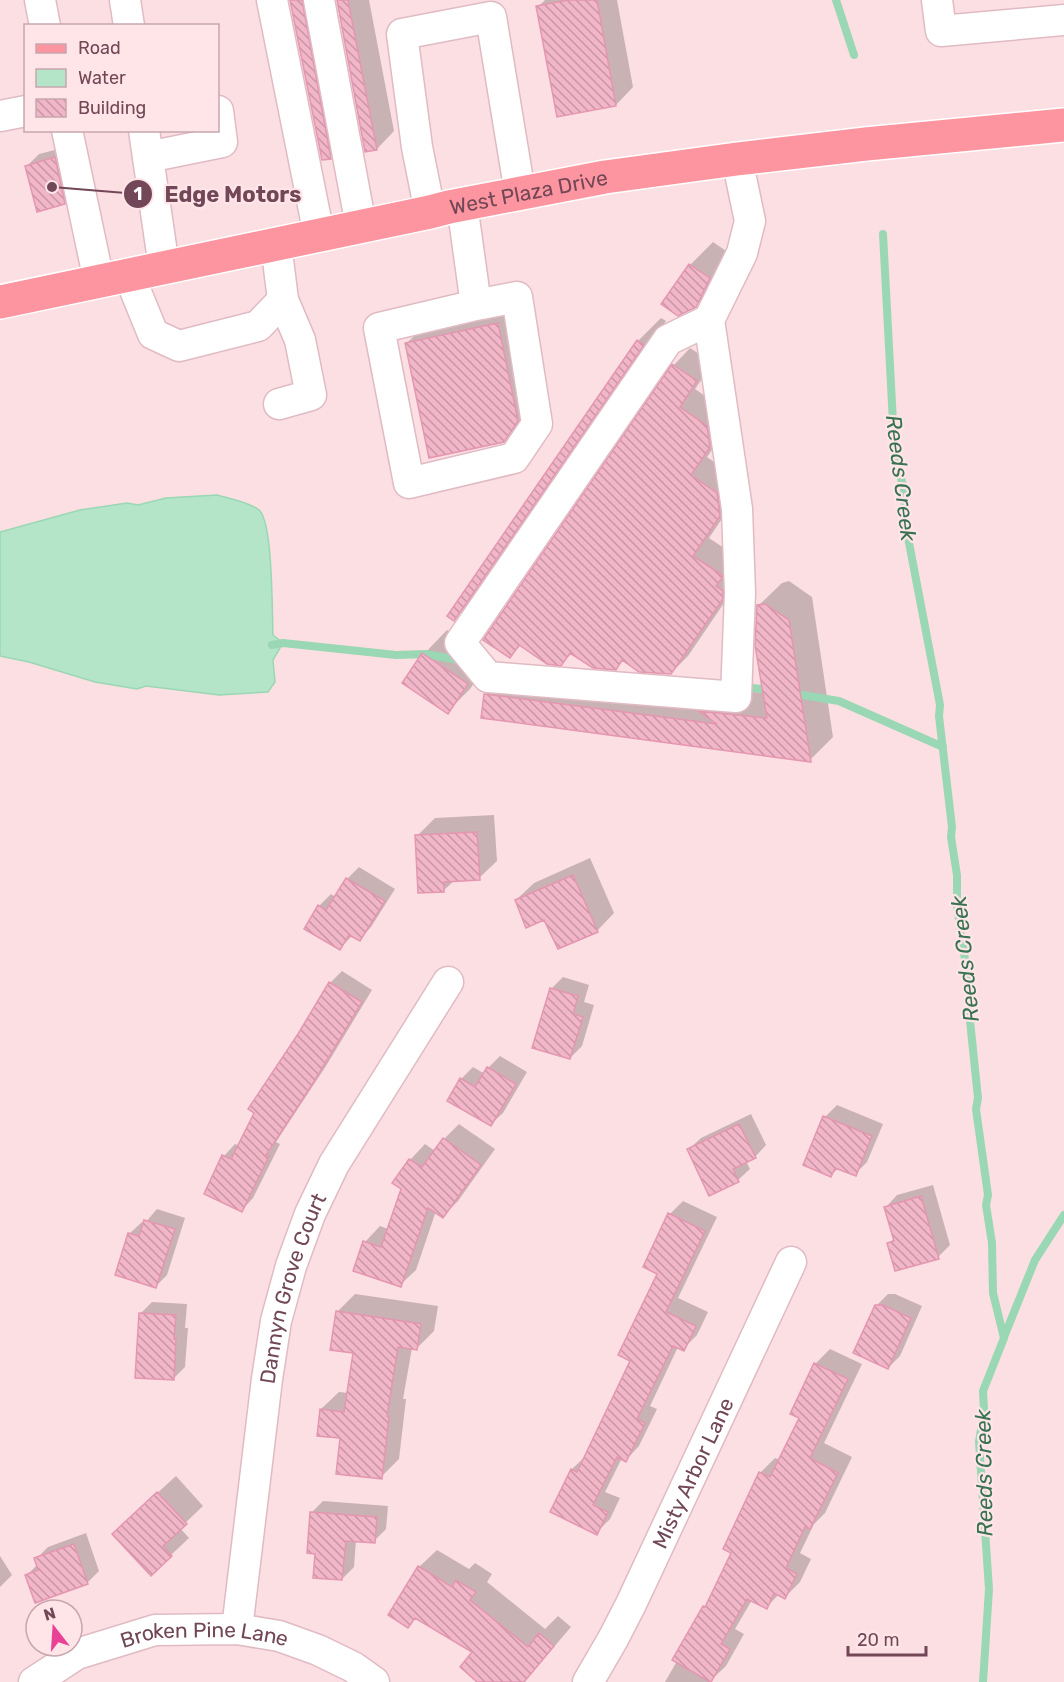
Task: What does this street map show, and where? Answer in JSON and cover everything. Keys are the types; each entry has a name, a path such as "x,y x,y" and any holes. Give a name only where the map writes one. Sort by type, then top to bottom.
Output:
{"main road":[{"name":"West Plaza Drive","path":"0,300 462,204 605,177 866,144 1064,125"}],"street":[{"path":"40,0 45,24"},
{"path":"125,0 129,24"},
{"path":"272,0 319,235"},
{"path":"319,0 362,226"},
{"path":"937,0 941,31 1064,21"},
{"path":"430,212 417,147 402,33 490,17 520,193"},
{"path":"0,116 24,111"},
{"path":"164,267 146,144 222,142 219,119"},
{"path":"68,132 114,278 153,334 179,346 258,326 283,300"},
{"path":"709,320 668,340 460,643 488,677 736,697 740,593 736,509 709,320 742,253 750,221 737,159"},
{"path":"462,204 476,305"},
{"path":"276,244 283,300 300,340 311,395 279,404"},
{"path":"517,297 537,424 514,458 410,483 379,328 476,305 517,297"},
{"name":"Dannyn Grove Court","path":"237,1629 267,1379 276,1321 291,1266 310,1214 334,1164 448,982"},
{"name":"Misty Arbor Lane","path":"588,1682 631,1604 791,1262"},
{"name":"Broken Pine Lane","path":"34,1682 77,1654 156,1630 237,1629 279,1636 318,1650 353,1667 374,1682"}],"water":[{"path":"217,495 257,508 264,520 270,551 273,635 283,643 273,660 275,682 268,692 219,695 146,686 137,689 95,682 29,662 0,656 0,532 80,510 127,503 138,505 166,498"}],"building":[{"path":"290,0 302,0 331,159 322,160"},
{"path":"337,0 348,0 377,150 365,152"},
{"path":"569,0 597,0 616,106 557,117 536,6"},
{"path":"55,157 65,204 37,212 25,166"},
{"path":"689,264 710,278 696,307 678,316 661,304"},
{"path":"498,323 518,421 504,442 429,458 405,343"},
{"path":"637,340 644,345 454,621 447,616"},
{"path":"672,364 697,381 680,407 707,426 710,447 691,475 717,493 720,516 693,556 722,575 716,586 723,591 723,599 671,674 639,672 622,660 616,670 593,668 570,653 561,666 547,664 519,645 510,658 483,640"},
{"path":"765,604 789,620 811,762 481,718 484,694 717,724 698,711 767,718 755,645 757,605"},
{"path":"422,653 468,684 448,714 402,683"},
{"path":"477,832 480,880 444,882 444,892 418,893 415,835"},
{"path":"573,875 598,932 558,949 544,920 526,928 515,900"},
{"path":"346,878 385,901 360,941 349,935 340,950 304,929 318,905 326,910"},
{"path":"329,982 362,1002 266,1155 269,1156 242,1212 204,1194 222,1155 231,1159 254,1113 248,1109 298,1034"},
{"path":"550,988 578,996 573,1014 583,1017 570,1059 532,1048"},
{"path":"487,1067 516,1084 491,1126 447,1101 460,1078 475,1087"},
{"path":"823,1116 872,1136 856,1176 835,1168 831,1177 803,1165"},
{"path":"739,1124 756,1158 733,1169 739,1182 709,1196 687,1149"},
{"path":"443,1138 481,1165 443,1218 428,1208 401,1287 353,1271 363,1241 381,1247 401,1189 392,1183 409,1159 422,1167"},
{"path":"921,1196 939,1259 895,1271 887,1243 894,1241 884,1207"},
{"path":"668,1213 705,1231 666,1312 696,1326 684,1351 673,1346 637,1419 645,1423 626,1462 617,1457 593,1505 608,1512 597,1535 550,1512 571,1469 577,1472 630,1361 618,1355 657,1274 643,1267"},
{"path":"144,1220 175,1229 156,1288 115,1275 128,1233 139,1236"},
{"path":"875,1305 883,1305 911,1318 888,1369 853,1353"},
{"path":"336,1311 421,1324 417,1350 398,1347 387,1416 389,1417 382,1479 336,1474 340,1438 317,1436 320,1409 344,1412 353,1353 330,1350"},
{"path":"139,1313 176,1315 174,1380 135,1378"},
{"path":"814,1363 848,1379 810,1458 838,1473 810,1529 805,1527 786,1568 797,1574 785,1599 774,1593 767,1609 747,1599 721,1644 730,1649 710,1682 672,1660 703,1606 705,1607 731,1553 723,1549 759,1472 770,1477 799,1418 790,1414"},
{"path":"157,1492 187,1524 163,1546 172,1556 151,1576 112,1534"},
{"path":"310,1512 377,1517 375,1543 346,1541 342,1580 313,1578 315,1554 307,1553"},
{"path":"74,1544 88,1584 49,1598 33,1598 25,1575 38,1570 34,1558"},
{"path":"418,1566 452,1587 456,1580 476,1592 470,1600 528,1647 539,1633 554,1646 524,1682 477,1682 460,1667 472,1652 415,1618 408,1628 388,1615"}],"waterway":[{"name":"Reeds Creek","path":"836,0 854,55"},
{"name":"Reeds Creek","path":"883,234 895,460 904,488 906,527 940,705 939,716 952,827 951,837 957,875 957,905 971,1001 969,1011 978,1098 976,1109 988,1195 986,1205 992,1243 993,1293 1004,1338 983,1391 984,1411 979,1442 989,1589 983,1682"},
{"path":"272,645 283,643 396,655 426,654 463,661"},
{"path":"743,687 770,690"},
{"path":"790,693 839,701 943,747"},
{"path":"1004,1337 1035,1260 1064,1215"}],"place":[{"name":"Edge Motors","path":"52,187"}]}
